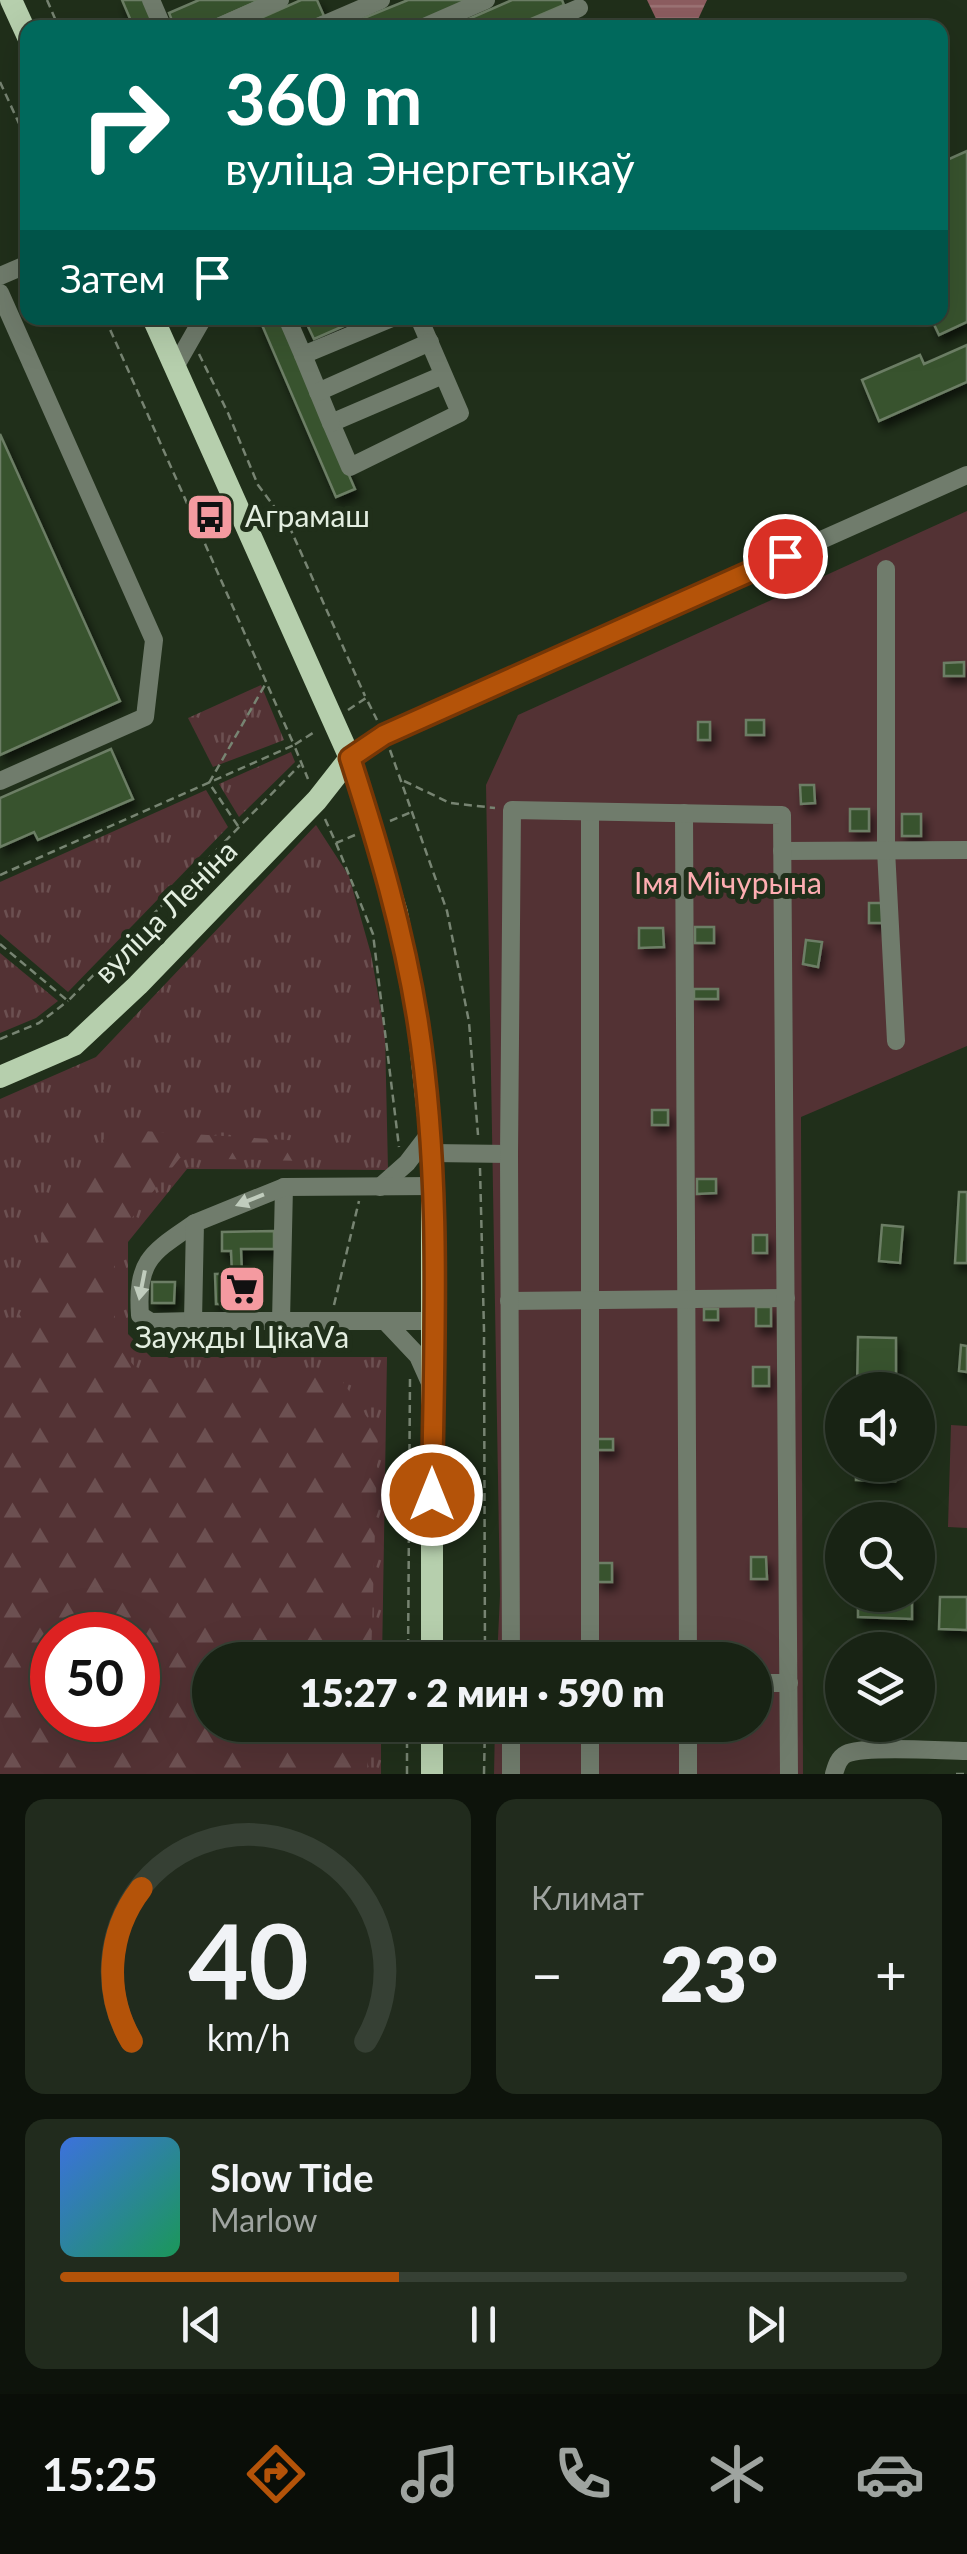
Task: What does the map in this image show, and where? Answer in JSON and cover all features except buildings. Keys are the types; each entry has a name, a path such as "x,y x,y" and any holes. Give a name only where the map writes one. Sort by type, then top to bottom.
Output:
{"main road":[{"path":"156,325 350,758 398,913 418,1024 434,1186 432,1642"},
{"name":"вуліца Леніна","path":"0,1077 74,1045 138,985 318,800 350,758"},
{"path":"432,1742 432,1774"}],"street":[{"path":"153,4 172,0"},
{"path":"234,20 280,0"},
{"path":"344,20 381,0"},
{"path":"440,20 486,0"},
{"path":"547,20 577,4"},
{"path":"0,293 154,640 144,717 0,781"},
{"path":"175,367 199,325"},
{"path":"290,325 350,467 460,413 422,325"},
{"path":"303,355 375,325"},
{"path":"318,392 430,342"},
{"path":"332,424 444,375"},
{"path":"350,758 384,735 967,476"},
{"path":"886,569 886,850 896,1041"},
{"path":"511,1642 512,810 782,815 789,1774"},
{"path":"590,812 590,1642"},
{"path":"684,814 688,1642"},
{"path":"782,851 967,850"},
{"path":"371,1187 431,1143 480,1153 509,1154"},
{"path":"434,1186 284,1187 194,1223 150,1254 138,1288 140,1315 152,1322 434,1322"},
{"path":"281,1321 284,1187"},
{"path":"193,1321 194,1223"},
{"path":"510,1301 786,1298"},
{"path":"385,1321 418,1356 433,1390"},
{"path":"772,1683 788,1683"},
{"path":"511,1742 512,1774"},
{"path":"590,1742 590,1774"},
{"path":"688,1742 688,1774"},
{"path":"834,1774 836,1763 846,1754 967,1751"}],"path":[{"path":"0,82 20,126"},
{"path":"108,325 374,934 400,1150"},
{"path":"191,338 258,486 290,528 384,735 446,911 469,1022 480,1153 485,1642"},
{"path":"209,782 266,683"},
{"path":"0,875 294,745 366,698"},
{"path":"0,1040 39,1023 68,1001 302,764"},
{"path":"402,780 450,803 512,810"},
{"path":"209,782 238,828"},
{"path":"336,843 414,812"},
{"path":"0,944 68,1001"},
{"path":"330,1321 371,1187"},
{"path":"408,1642 410,1380"},
{"path":"407,1774 408,1742"},
{"path":"484,1742 484,1774"},
{"path":"956,1774 967,1774"}],"green space":[{"name":"Імя Мічурына","path":"967,511 967,1046 801,1117 803,1774 494,1774 495,1742 772,1742 772,1642 498,1642 486,785 518,715"},
{"path":"261,685 284,740 213,767 188,718"},
{"path":"291,752 295,762 239,817 219,784"},
{"path":"206,790 228,827 68,992 0,934 0,882"},
{"path":"316,825 349,876 371,954 385,1034 388,1170 187,1169 128,1242 128,1334 151,1357 387,1357 382,1642 192,1642 192,1742 381,1742 381,1774 0,1774 0,1099 96,1057"},
{"path":"0,953 58,1001 36,1018 0,1033"},
{"path":"111,1129 303,1141 302,1161 180,1158 115,1239 115,1343 145,1379 338,1375 378,1433 372,1642 192,1642 192,1742 368,1742 367,1774 0,1774 0,1351 31,1292 44,1224"},
{"path":"951,1425 967,1426 967,1528 948,1527"}],"shaded area":[{"path":"647,0 707,0 698,20 657,20"}],"place":[{"name":"Аграмаш","path":"210,517"},
{"name":"Заужды ЦікаVа","path":"242,1289"}],"route":[{"path":"432,1495 434,1186 418,1024 398,913 350,758 384,735 785,556"}]}
